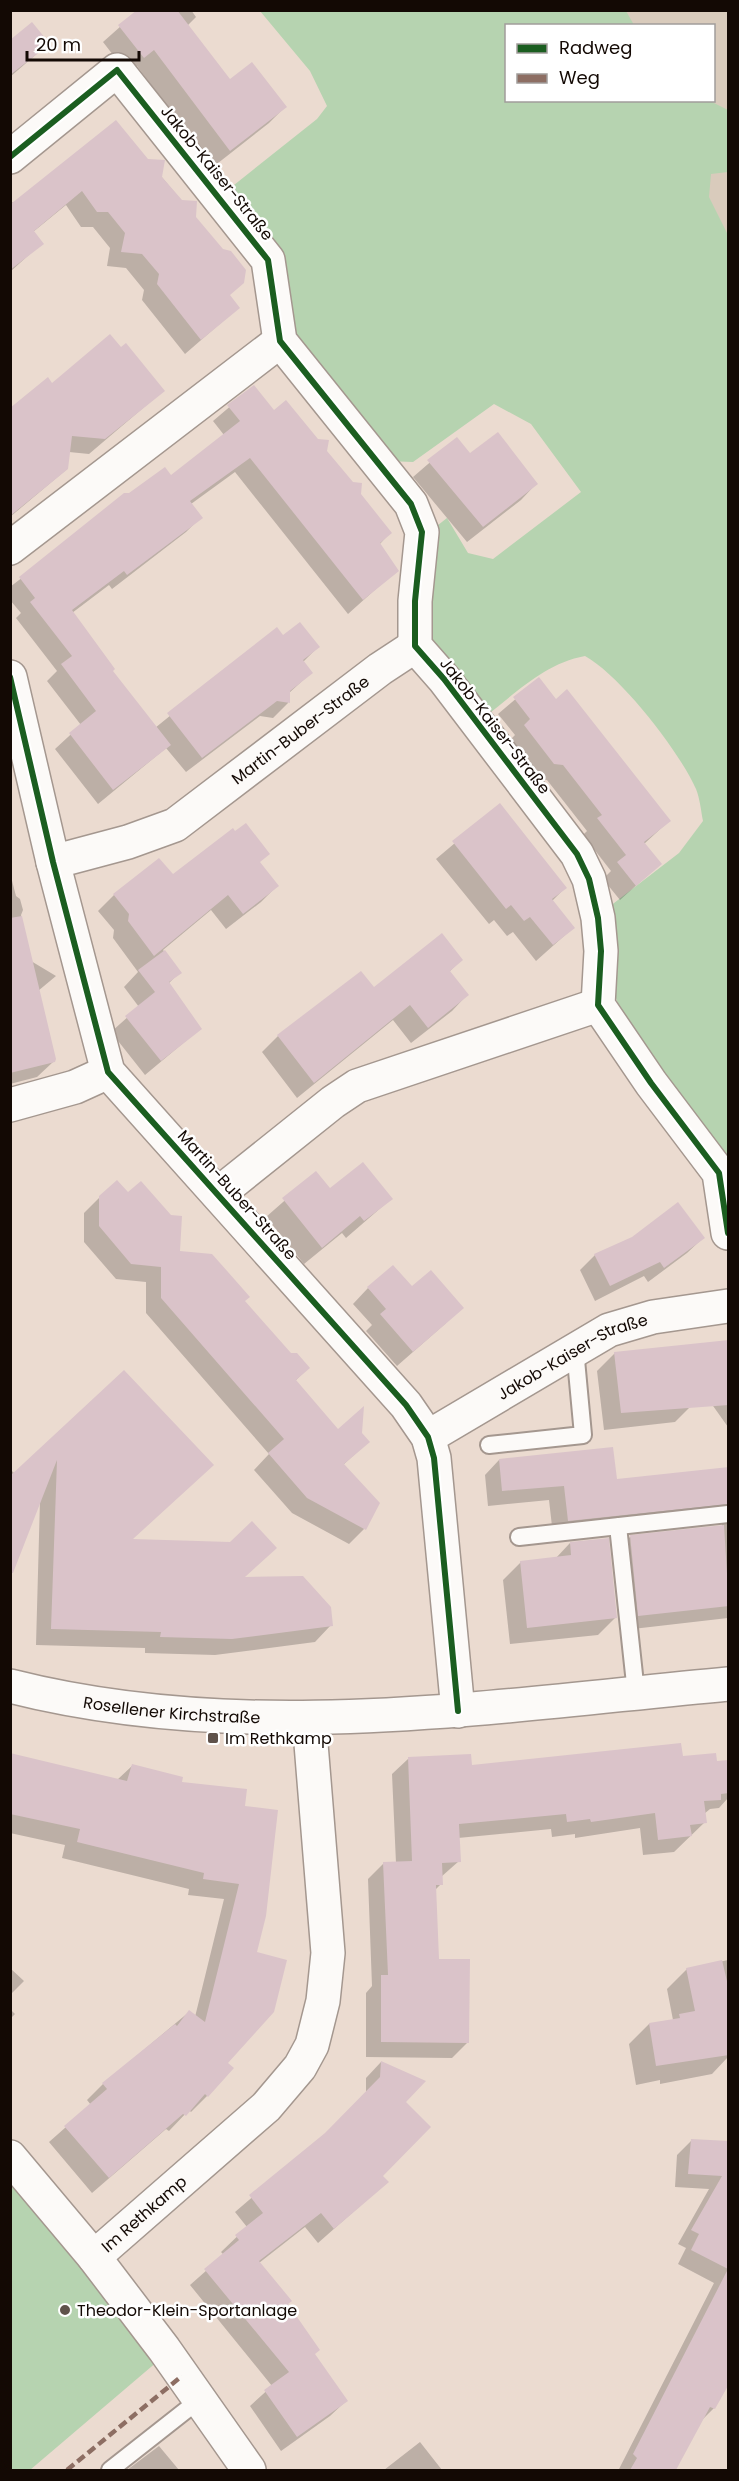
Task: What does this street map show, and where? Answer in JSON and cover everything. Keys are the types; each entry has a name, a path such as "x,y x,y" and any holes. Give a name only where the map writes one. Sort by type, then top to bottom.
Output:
{"street":[{"name":"Jakob-Kaiser-Straße","path":"10,157 117,70 268,260 280,341"},
{"path":"10,548 280,341 411,504 418,518 422,532 416,601 416,646"},
{"name":"Jakob-Kaiser-Straße","path":"416,646 444,679 577,854 589,879 598,918 601,951 598,1005"},
{"name":"Martin-Buber-Straße","path":"53,862 128,842 174,825 380,669 416,646"},
{"name":"Martin-Buber-Straße","path":"10,677 53,862 108,1072 406,1405 428,1437 436,1480 458,1711"},
{"path":"598,1005 651,1083 719,1173 729,1233"},
{"name":"Martin-Buber-Straße","path":"218,1194 333,1102 357,1086 598,1005"},
{"path":"10,1105 75,1087 108,1072"},
{"name":"Jakob-Kaiser-Straße","path":"428,1437 609,1330 629,1323 729,1306"},
{"name":"Rosellener Kirchstraße","path":"10,1686 85,1702 154,1712 309,1719 458,1711 729,1684"},
{"name":"Im Rethkamp","path":"94,2257 266,2107 300,2067 312,2045 323,2001 328,1953 309,1719"},
{"path":"10,2157 94,2257 249,2470"}],"lane":[{"path":"489,1445 583,1435 575,1350"},
{"path":"519,1537 729,1514"},
{"path":"618,1526 636,1693"},
{"path":"110,2470 199,2400"}],"shaded area":[{"path":"555,11 728,11 728,333 610,102 715,102 715,24 563,24"}],"green space":[{"path":"260,11 626,11 633,24 505,24 505,102 712,102 728,110 728,172 711,174 709,197 728,235 728,1172 623,1019 615,995 605,910 679,853 703,821 697,793 688,773 648,716 615,680 585,656 557,665 545,672 486,716 435,651 425,620 433,529 447,518 468,553 493,559 581,492 531,424 494,404 413,462 387,461 303,351 229,189 317,119 327,106 310,71"},
{"name":"Theodor-Klein-Sportanlage","path":"10,2182 80,2259 158,2361 30,2470 11,2470"}],"building":[{"path":"137,10 177,10 230,79 252,62 287,107 230,151 154,50 144,58 118,25"},
{"path":"32,22 50,44 10,75 10,40"},
{"path":"116,120 148,159 165,160 162,177 182,200 197,201 196,217 223,249 231,251 246,270 244,283 230,295 240,308 201,340 157,284 159,274 142,254 121,252 125,233 108,212 97,212 82,191 34,231 44,244 10,270 10,201 12,203"},
{"path":"110,334 121,347 126,343 165,391 105,439 72,436 68,469 10,516 10,408 48,377 52,383"},
{"path":"254,385 274,410 286,400 318,439 329,440 327,451 353,482 362,483 361,494 392,533 380,543 399,571 363,600 250,458 190,501 203,518 127,575 124,571 72,610 115,669 113,671 171,745 113,790 69,733 96,711 61,664 72,656 30,602 35,598 19,577 124,493 129,493 165,467 171,475 240,421 227,405"},
{"path":"498,432 538,484 483,527 427,460 457,437 470,453"},
{"path":"300,622 320,647 303,660 313,673 290,691 290,703 277,701 202,758 167,713 277,627 283,635"},
{"path":"539,677 556,699 567,689 671,821 644,842 662,864 636,886 617,862 626,855 597,818 602,815 563,765 554,764 524,725 530,719 513,697"},
{"path":"500,803 567,888 552,899 575,928 553,945 530,917 524,921 511,905 506,909 452,841"},
{"path":"246,823 270,854 260,862 279,886 243,914 228,895 154,956 128,921 129,914 113,894 159,858 173,874 233,828 235,831"},
{"path":"22,916 56,1059 55,1062 10,1073 10,918"},
{"path":"442,933 463,960 450,971 469,995 428,1028 410,1005 314,1083 277,1035 361,971 374,987"},
{"path":"165,950 182,973 169,982 202,1029 161,1061 125,1016 155,992 138,970"},
{"path":"363,1162 393,1199 364,1221 360,1216 322,1248 282,1198 316,1171 330,1188"},
{"path":"117,1180 128,1192 141,1181 171,1215 182,1216 180,1251 212,1254 228,1272 250,1297 245,1301 291,1353 297,1353 310,1368 296,1380 338,1429 364,1406 362,1433 370,1442 344,1464 380,1503 366,1530 307,1498 268,1453 284,1439 161,1298 161,1267 131,1264 99,1226 99,1196"},
{"path":"678,1202 705,1238 664,1268 660,1262 610,1286 594,1254 632,1237"},
{"path":"393,1265 412,1286 431,1270 464,1308 413,1352 380,1314 386,1309 367,1287"},
{"path":"729,1340 729,1405 621,1413 614,1352"},
{"path":"124,1370 214,1465 133,1539 230,1542 252,1521 277,1548 245,1577 303,1576 331,1607 333,1626 232,1639 160,1637 161,1632 51,1629 57,1460 13,1573 10,1573 10,1476"},
{"path":"613,1447 617,1479 729,1467 729,1504 568,1521 564,1486 502,1491 499,1459"},
{"path":"724,1525 729,1606 638,1616 630,1535"},
{"path":"609,1538 617,1618 527,1628 520,1561 571,1555 570,1542"},
{"path":"681,1743 683,1756 716,1753 717,1761 729,1760 729,1793 721,1794 721,1800 704,1801 707,1823 690,1825 692,1836 658,1840 655,1813 591,1822 590,1819 567,1822 566,1814 459,1824 461,1862 442,1863 443,1885 436,1885 439,1959 470,1959 469,2043 381,2042 381,1975 388,1975 383,1862 412,1861 408,1757 471,1754 472,1765"},
{"path":"10,1753 127,1781 132,1764 183,1777 182,1782 247,1789 245,1806 278,1810 266,1916 257,1952 287,1960 274,2012 228,2063 234,2068 208,2097 205,2094 186,2116 183,2114 109,2178 64,2126 107,2089 102,2083 175,2024 177,2026 189,2010 205,2022 239,1884 203,1879 204,1873 77,1842 80,1829 10,1814"},
{"path":"722,1960 729,1990 729,2055 656,2066 649,2023 680,2018 679,2014 695,2011 686,1968"},
{"path":"381,2061 426,2081 406,2102 431,2127 383,2176 389,2182 334,2229 321,2213 259,2261 292,2301 288,2304 320,2350 315,2354 348,2401 297,2437 264,2390 289,2372 204,2269 239,2240 235,2235 263,2213 249,2195 325,2133 380,2077"},
{"path":"691,2139 729,2141 729,2384 715,2409 710,2407 676,2470 630,2470 637,2458 633,2454 728,2269 691,2250 699,2234 691,2230 722,2176 688,2174"}],"marked path":[{"path":"67,2470 182,2376"}],"cycle path":[{"path":"10,157 117,70 268,260 280,341 411,504 422,532 415,601 415,646 444,679 577,854 589,879 598,918 601,951 598,1005 651,1083 719,1173 728,1233"},
{"path":"10,677 53,862 108,1072 406,1405 428,1437 434,1458 458,1711"}],"place":[{"name":"Im Rethkamp","path":"213,1738"},
{"name":"Theodor-Klein-Sportanlage","path":"65,2310"}]}
